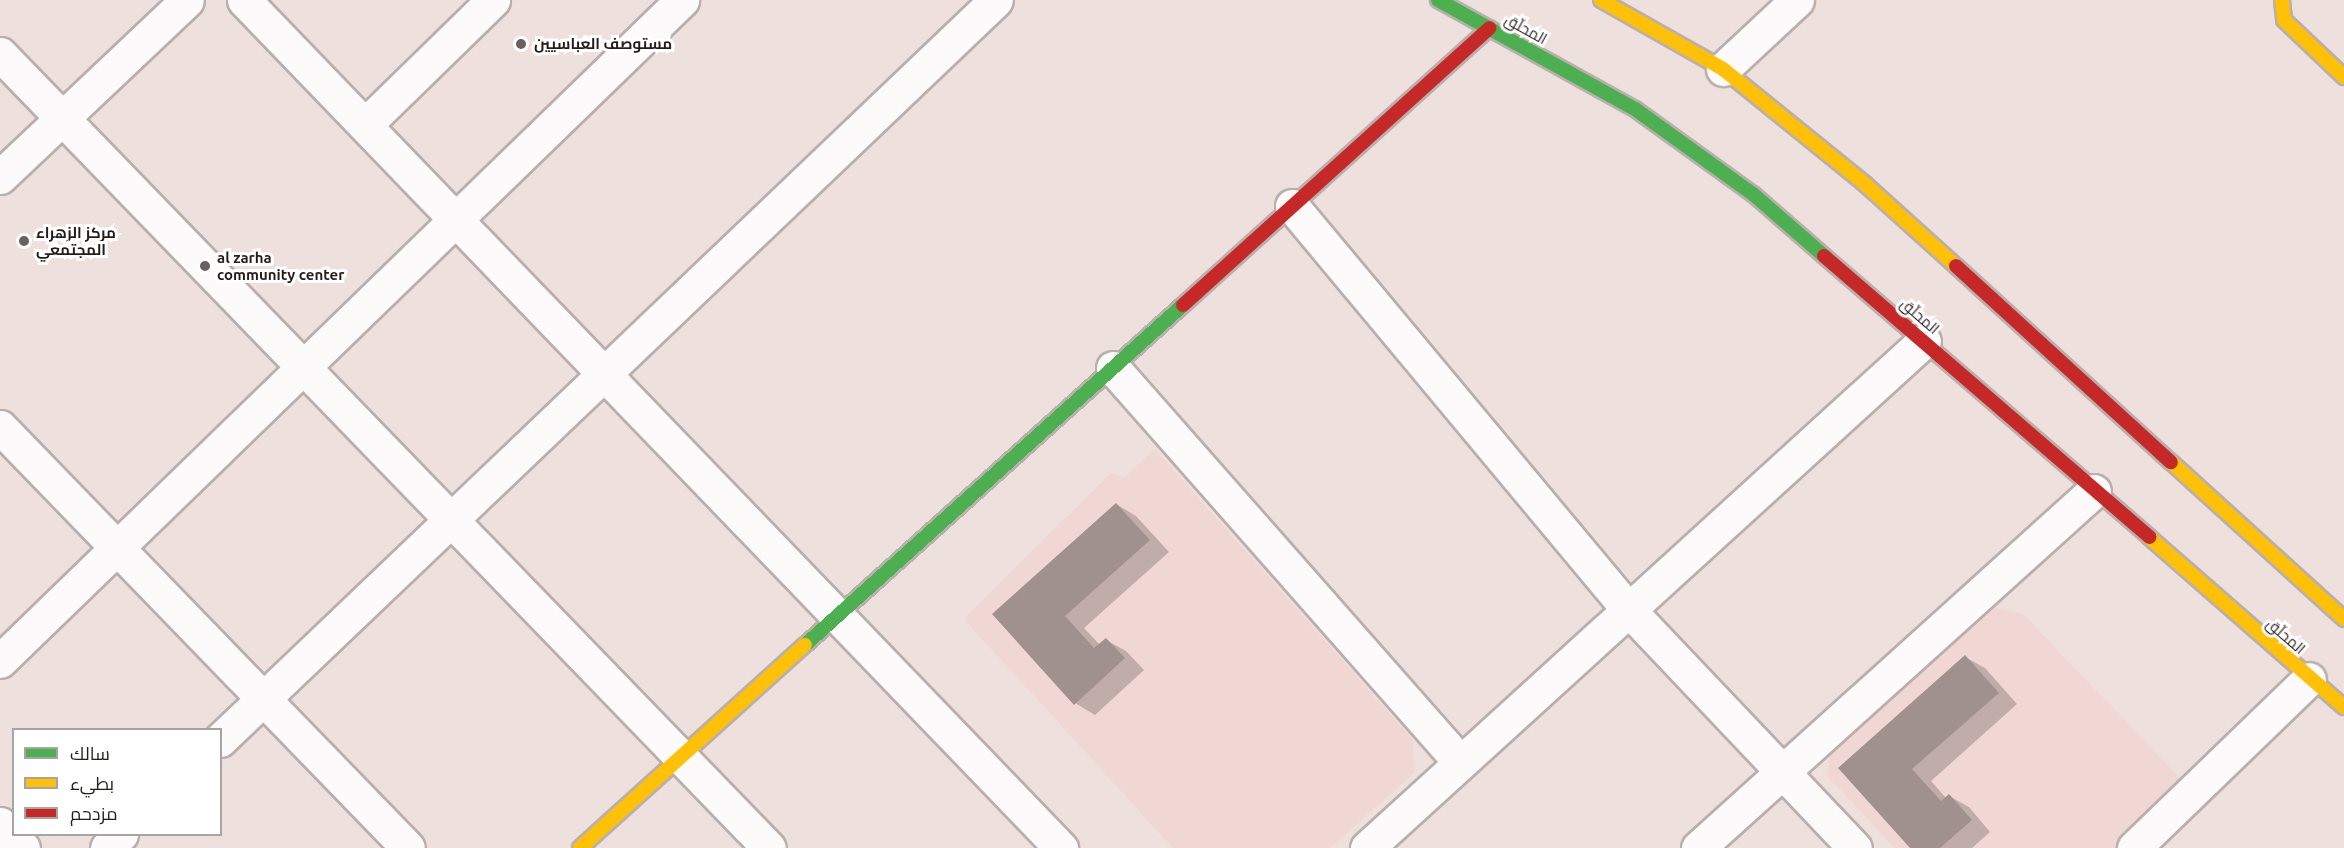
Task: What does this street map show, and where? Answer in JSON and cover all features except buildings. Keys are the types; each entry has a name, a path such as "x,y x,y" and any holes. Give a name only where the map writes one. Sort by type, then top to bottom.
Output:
{"main road":[{"name":"المحلّق","path":"1438,0 1635,109 1735,181 1924,341 2309,679 2344,707"},
{"path":"1601,0 1724,69 1866,185 2344,619"},
{"path":"2277,7 2344,77"},
{"path":"580,848 1490,28"}],"street":[{"path":"0,177 187,0"},
{"path":"244,0 1060,848"},
{"path":"365,125 493,0"},
{"path":"0,661 682,0"},
{"path":"222,738 996,0"},
{"path":"1724,69 1797,0"},
{"path":"0,54 769,848"},
{"path":"1292,206 1627,608 1855,848"},
{"path":"1367,848 1627,608 1924,341"},
{"path":"1113,368 1460,762"},
{"path":"0,427 408,848"},
{"path":"1698,848 2094,491"},
{"path":"2134,848 2309,679"},
{"path":"0,824 23,848"},
{"path":"107,848 119,836"}],"shaded area":[{"path":"1155,449 1413,740 1414,773 1330,848 1173,848 964,619 1111,473 1124,478"},
{"path":"1988,606 2023,614 2186,784 2117,848 1895,848 1827,776 1830,756"}],"traffic: fast":[{"path":"1438,0 1635,109 1753,194 1824,256"},
{"path":"805,645 1183,305"}],"traffic: slow":[{"path":"1601,0 1723,69 1866,185 1956,266"},
{"path":"2282,0 2284,20 2344,77"},
{"path":"2171,462 2344,619"},
{"path":"2149,537 2344,707"},
{"path":"580,848 805,645"}],"traffic: jam":[{"path":"1183,305 1490,28"},
{"path":"1824,256 2149,537"},
{"path":"1956,266 2171,462"}],"place":[{"name":"مستوصف العباسيين","path":"521,44"},
{"name":"مركز الزهراء المجتمعي","path":"24,241"},
{"name":"al zarha community center","path":"205,266"}]}
